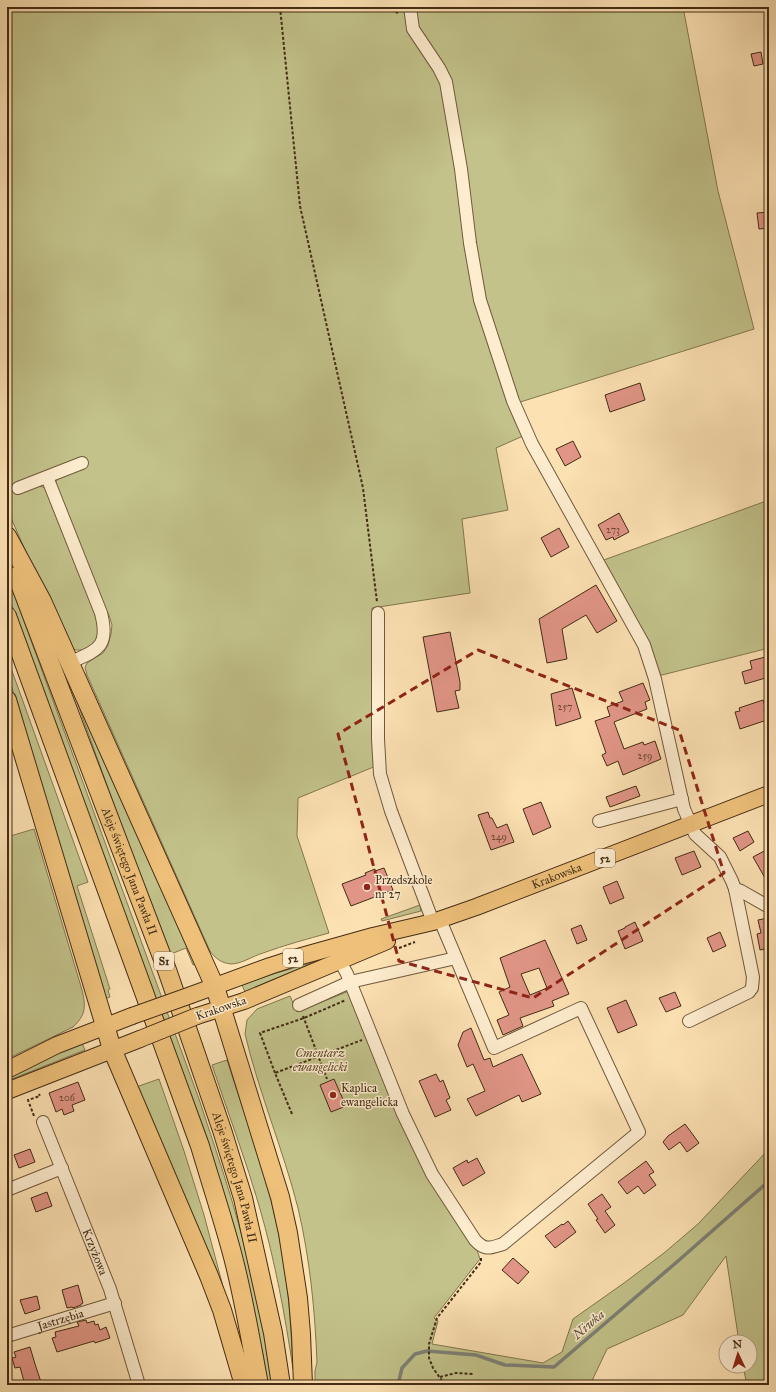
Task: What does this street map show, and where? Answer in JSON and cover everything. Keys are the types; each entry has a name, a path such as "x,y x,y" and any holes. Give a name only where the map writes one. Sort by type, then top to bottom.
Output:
{"highway":[{"path":"7,536 42,601 215,987 280,1197 288,1233 298,1298 303,1385"},
{"name":"Aleje świętego Jana Pawła II","path":"7,548 167,970 222,1130 242,1198 274,1334 281,1385"},
{"name":"Aleje świętego Jana Pawła II","path":"7,616 200,1146 233,1258 249,1328 259,1385"},
{"path":"7,700 61,875 112,1049 209,1276 222,1310 244,1385"}],"main road":[{"name":"Krakowska","path":"7,1091 197,1016 244,1001 437,921 518,892 769,794"},
{"name":"Krakowska","path":"7,1070 57,1045 270,966 373,936 437,921"}],"street":[{"path":"410,7 413,29 440,68 446,82 461,169 470,243 480,300 514,401 532,444 644,645 655,679 682,800 690,824 695,834 720,857 735,889 753,977 752,988 749,992 689,1021"},
{"path":"18,488 82,463"},
{"path":"47,477 104,625 104,636 101,645 94,651 69,663"},
{"path":"340,961 350,982 403,1114 429,1167 475,1240 482,1246 489,1248 503,1244 639,1132 581,1008 494,1048 456,958 437,921 391,811 380,774 378,739 378,613"},
{"path":"599,821 682,800"},
{"path":"735,889 769,907"},
{"path":"299,1005 350,982 456,958"},
{"name":"Krzyżowa","path":"43,1122 115,1303 139,1385"},
{"path":"7,1190 62,1168"},
{"name":"Jastrzębia","path":"7,1336 115,1303"}],"path":[{"path":"280,7 300,206 363,488 378,613"},
{"path":"292,1114 260,1033 304,1018 346,1000 349,1006"},
{"path":"299,1005 327,1079"},
{"path":"275,1073 362,1040"},
{"path":"445,1385 433,1368 429,1358 429,1344 437,1318 481,1262 482,1246"},
{"path":"440,1377 456,1374 474,1374"}],"highlighted area":[{"path":"478,650 679,730 724,873 533,998 399,961 338,734"}],"green space":[{"path":"7,7 406,7 442,84 472,283 523,436 496,448 508,510 462,519 470,593 372,608 376,766 298,798 297,836 329,933 259,954 239,963 224,963 216,958 210,951 87,675 85,667 87,663 103,653 108,645 112,625 109,615 94,589 56,488 56,481 61,475 38,486 49,491 98,623 98,636 94,643 88,648 81,650 73,649 34,570 7,509"},
{"path":"412,7 683,7 718,191 754,329 517,403 488,319 449,80 417,31"},
{"path":"769,500 769,648 658,676 601,561"},
{"path":"7,575 199,1099 239,1224 260,1315 273,1385 267,1385 263,1355 251,1297 98,842 7,592"},
{"path":"7,657 88,882 77,886 110,989 108,990 110,997 105,999 7,671"},
{"path":"69,680 198,963 193,965 186,948 171,954 125,835"},
{"path":"34,829 82,990 84,1010 83,1014 73,1027 7,1059 7,837"},
{"path":"420,905 421,911 382,921 381,919"},
{"path":"325,959 246,994 242,985 266,976"},
{"name":"Cmentarz ewangelicki","path":"349,991 431,1180 477,1250 480,1259 434,1318 438,1321 432,1344 543,1363 562,1352 573,1319 664,1253 698,1224 769,1149 769,1385 747,1385 745,1374 758,1374 758,1334 738,1334 726,1256 683,1315 607,1349 590,1385 315,1385 315,1371 317,1362 315,1324 309,1266 302,1227 292,1186 257,1078 245,1034 247,1020 257,1009 290,996 297,1012"},
{"path":"81,1041 85,1050 7,1081 7,1075"},
{"path":"227,1060 272,1203 288,1295 293,1369 279,1288 260,1209 212,1065"},
{"path":"159,1079 204,1215 229,1309 136,1087"}],"building":[{"path":"761,52 763,64 754,66 751,54"},
{"path":"769,212 769,228 759,229 757,213"},
{"path":"640,383 645,400 610,412 605,395"},
{"path":"573,441 581,457 565,466 556,449"},
{"path":"619,513 629,532 614,540 613,537 606,540 598,525"},
{"path":"559,528 569,547 551,557 541,538"},
{"path":"596,585 617,621 597,633 586,615 562,629 567,659 547,663 539,619"},
{"path":"450,632 460,682 460,690 455,691 459,708 437,712 423,637"},
{"path":"769,656 769,677 745,684 742,672 752,669 750,661"},
{"path":"643,683 650,700 645,702 647,709 614,722 624,749 643,742 644,745 655,741 661,759 623,775 618,761 607,766 602,755 606,753 595,721 610,716 607,707 623,701 619,692"},
{"path":"572,688 581,718 556,726 551,694"},
{"path":"763,700 767,720 740,729 735,712 740,711 739,708"},
{"path":"636,786 640,796 610,807 606,797"},
{"path":"541,802 551,827 533,835 523,809"},
{"path":"488,812 497,828 507,824 514,842 491,850 478,815"},
{"path":"748,831 754,842 740,851 733,838"},
{"path":"766,850 769,856 769,885 753,857"},
{"path":"694,851 701,867 682,875 675,858"},
{"name":"Przedszkole nr 27","path":"384,868 393,890 351,906 342,884 366,875 365,873 375,869 375,871"},
{"path":"617,881 624,898 610,904 603,887"},
{"path":"768,918 769,951 764,951 764,949 760,950 757,934 761,933 758,920"},
{"path":"635,922 643,941 625,949 618,931"},
{"path":"581,925 587,940 577,944 571,929"},
{"path":"720,932 726,946 713,952 707,938"},
{"path":"545,940 569,994 552,1001 554,1006 520,1018 523,1026 503,1035 497,1020 509,1015 499,992 510,987 500,958","holes":["539,968 547,988 530,995 521,974"]},
{"path":"675,992 681,1006 666,1012 659,998"},
{"path":"626,1000 637,1025 618,1033 607,1008"},
{"path":"471,1028 484,1060 490,1058 493,1067 522,1054 541,1094 522,1102 519,1095 476,1116 467,1099 485,1091 473,1064 467,1067 458,1045 463,1032"},
{"path":"436,1074 440,1082 443,1080 450,1098 446,1100 451,1110 435,1117 419,1081"},
{"name":"Kaplica ewangelicka","path":"334,1079 346,1106 331,1112 320,1085"},
{"path":"78,1082 85,1100 72,1105 74,1111 64,1115 62,1109 56,1112 49,1093"},
{"path":"685,1124 699,1143 687,1152 680,1142 669,1150 663,1142 668,1136"},
{"path":"30,1149 35,1162 19,1168 14,1155"},
{"path":"477,1158 485,1173 463,1186 453,1168 467,1160 468,1163"},
{"path":"646,1161 654,1172 649,1175 656,1185 644,1194 638,1186 627,1194 618,1182"},
{"path":"47,1192 52,1206 36,1212 31,1198"},
{"path":"602,1194 611,1207 605,1211 615,1225 605,1233 588,1204"},
{"path":"568,1221 576,1232 555,1248 545,1236"},
{"path":"513,1258 529,1272 518,1284 502,1270"},
{"path":"78,1285 83,1303 73,1308 67,1308 62,1290"},
{"path":"37,1296 40,1309 25,1314 20,1300"},
{"path":"86,1320 87,1323 94,1321 95,1325 98,1324 100,1330 106,1327 110,1338 57,1352 52,1338 56,1337 55,1332 79,1326 77,1322"},
{"path":"30,1347 42,1385 25,1385 20,1367 15,1368 12,1358 16,1357 14,1352"}],"waterway":[{"name":"Niwka","path":"398,1385 402,1368 415,1354 427,1351 476,1355 505,1365 554,1367 769,1181"}],"place":[{"name":"Przedszkole nr 27","path":"367,887"},
{"name":"Kaplica ewangelicka","path":"333,1095"}]}
